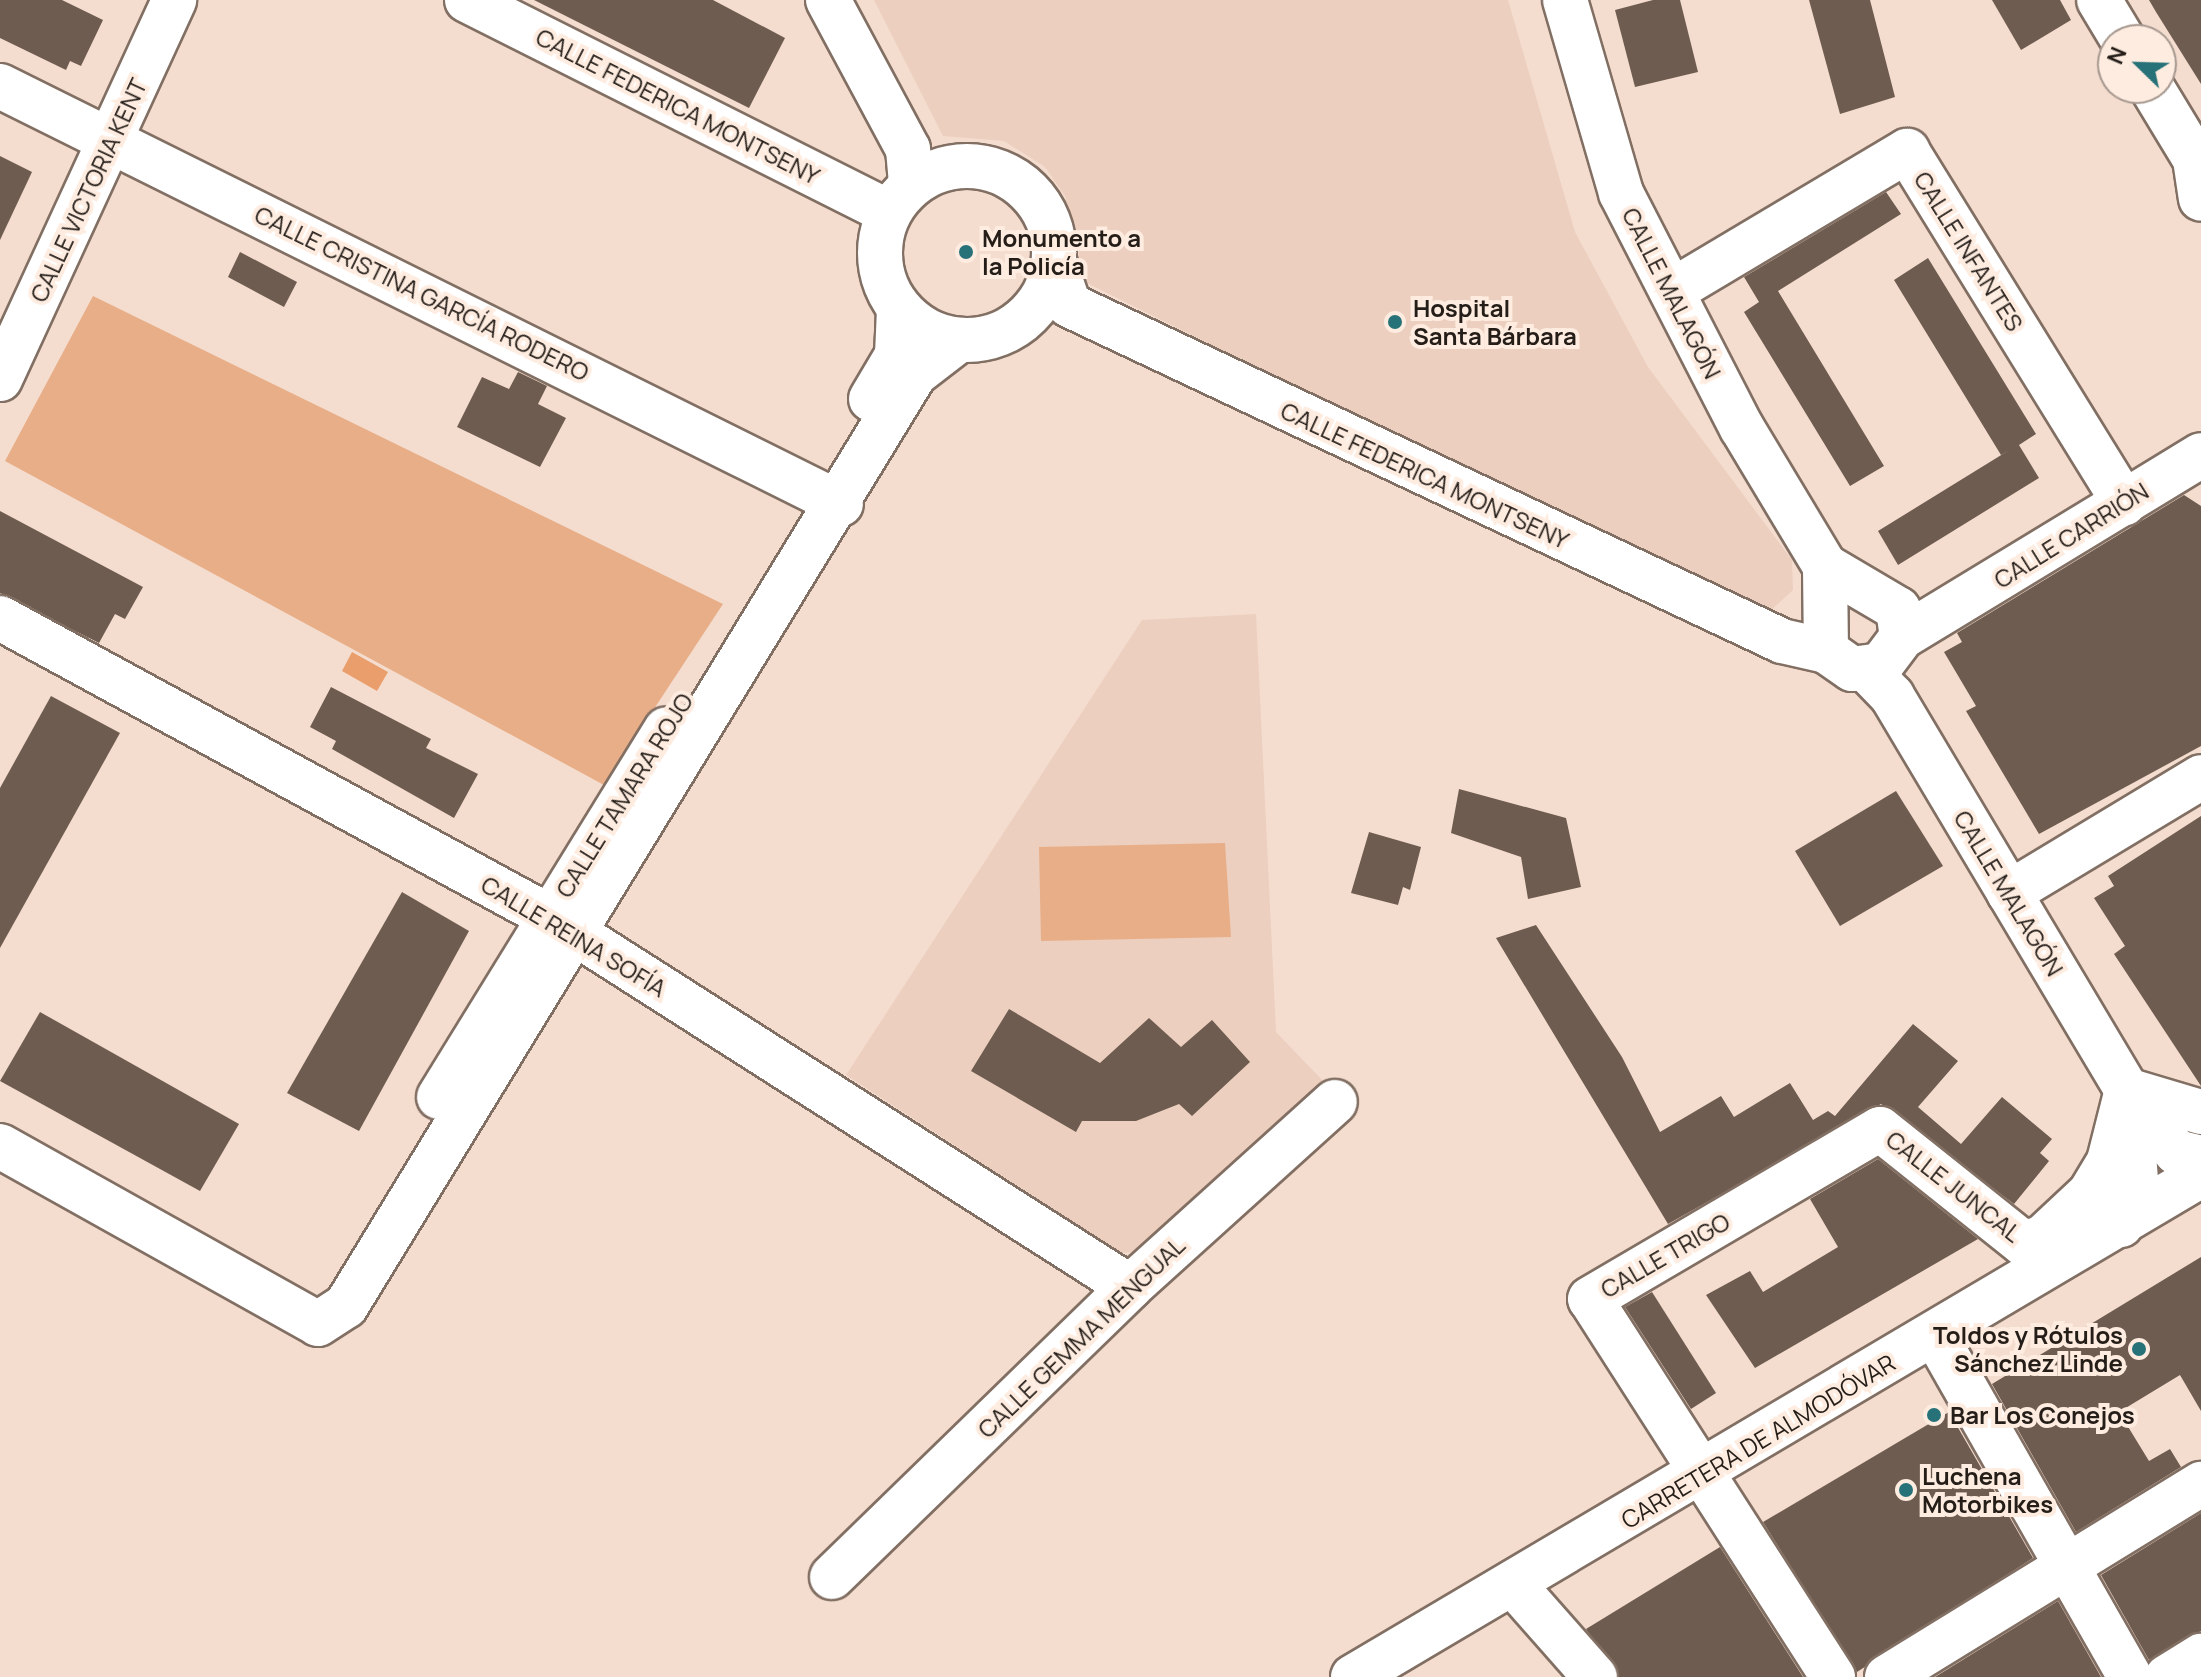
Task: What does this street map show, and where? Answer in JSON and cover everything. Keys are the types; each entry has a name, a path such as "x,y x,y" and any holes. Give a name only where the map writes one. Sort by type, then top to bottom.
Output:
{"street":[{"name":"CALLE VICTORIA KENT","path":"0,379 114,142 174,0"},
{"name":"CALLE FEDERICA MONTSENY","path":"467,0 912,179"},
{"path":"828,0 912,179 881,256 899,309 926,331 959,340 993,337 1023,321 1069,305 1054,261 1051,226 1035,197 1008,175 975,165 912,179"},
{"name":"CALLE MALAGÓN","path":"1565,0 1621,193 1825,566 1885,643 2009,893 2161,1151 2159,1201"},
{"path":"2099,0 2113,24"},
{"name":"CALLE CRISTINA GARCÍA RODERO","path":"0,86 830,496"},
{"path":"2162,104 2195,159 2201,199"},
{"name":"CALLE INFANTES","path":"1672,291 1907,151 2124,503"},
{"path":"1023,321 1044,294 1054,261"},
{"name":"CALLE FEDERICA MONTSENY","path":"1069,305 1814,631"},
{"name":"CALLE TAMARA ROJO","path":"830,496 897,355 899,309"},
{"name":"CALLE TAMARA ROJO","path":"0,1146 326,1312 562,925 830,496 915,374 959,340"},
{"name":"CALLE CARRIÓN","path":"1885,643 1941,615 2201,455"},
{"name":"CALLE MALAGÓN","path":"1814,631 1825,566"},
{"path":"1836,596 1885,643 1814,631 1836,596"},
{"name":"CALLE REINA SOFÍA","path":"0,618 562,925 1130,1287"},
{"path":"2009,893 2201,777"},
{"path":"2127,1090 2201,1112"},
{"name":"CALLE MALAGÓN","path":"2127,1090 2201,1148"},
{"name":"CALLE MALAGÓN","path":"2127,1090 2176,1152 2201,1158"},
{"name":"CALLE MALAGÓN","path":"2121,1225 2136,1180 2127,1090"},
{"name":"CALLE JUNCAL","path":"1880,1129 2024,1244 2043,1237 2090,1193 2109,1161 2127,1090"},
{"name":"CALLE GEMMA MENGUAL","path":"832,1577 1130,1287 1335,1102"},
{"name":"CALLE TRIGO","path":"1704,1474 1590,1299 1880,1129"},
{"name":"CARRETERA DE ALMODÓVAR","path":"1353,1677 1704,1474 2201,1175"},
{"path":"1935,1335 2130,1677"},
{"path":"1704,1474 1833,1677"},
{"path":"1887,1677 2201,1484"},
{"path":"1513,1584 1595,1677"},
{"path":"2167,1677 2201,1656"}],"shaded area":[{"name":"Hospital Santa Bárbara","path":"874,0 1508,0 1575,232 1648,367 1792,560 1793,590 1769,612 1735,605 1075,277 1079,251 1065,196 1045,167 1004,141 943,136"},
{"path":"93,296 723,604 604,785 5,461"},
{"path":"1256,614 1276,1032 1325,1083 1143,1251 1121,1253 846,1075 1142,620"},
{"path":"352,652 388,672 377,691 342,671"},
{"path":"1225,843 1231,937 1041,941 1039,847"}],"building":[{"path":"0,0 62,0 103,20 81,66 70,61 66,70 0,38"},
{"path":"534,0 713,0 785,38 749,108"},
{"path":"1653,0 1680,0 1698,72 1635,87 1615,10"},
{"path":"1809,0 1870,0 1895,97 1840,114"},
{"path":"1992,0 2060,0 2071,20 2021,50"},
{"path":"2149,0 2201,0 2201,84 2177,46 2177,24 2164,24"},
{"path":"0,156 32,172 0,240"},
{"path":"1886,192 1901,214 1778,291 1884,466 1850,486 1744,312 1759,302 1744,277"},
{"path":"240,252 297,282 284,307 228,277"},
{"path":"1928,258 2036,434 2019,445 2039,478 1898,565 1878,531 2011,449 2001,455 1894,280"},
{"path":"518,372 547,386 538,404 566,418 540,467 457,427 482,377 509,389"},
{"path":"2184,495 2201,506 2201,746 2039,834 1966,711 1976,706 1944,652 1962,642 1957,633"},
{"path":"0,511 143,587 125,619 115,614 99,643 0,593"},
{"path":"331,687 431,739 426,748 478,774 454,818 332,749 336,741 310,727"},
{"path":"51,696 120,733 0,948 0,788"},
{"path":"1459,789 1566,818 1581,887 1528,899 1521,857 1451,833"},
{"path":"1896,791 1943,866 1840,926 1795,851"},
{"path":"2201,816 2201,1086 2114,954 2125,946 2094,898 2114,886 2108,876"},
{"path":"1369,832 1421,847 1410,890 1403,887 1398,905 1351,893"},
{"path":"402,892 469,931 359,1131 287,1093"},
{"path":"1536,925 1622,1057 1660,1132 1721,1096 1734,1117 1790,1083 1813,1120 1828,1111 1835,1116 1913,1024 1958,1061 1918,1107 1961,1144 2002,1097 2052,1139 2040,1153 2049,1161 2014,1204 1881,1104 1668,1224 1496,938"},
{"path":"1009,1009 1100,1063 1149,1018 1181,1047 1212,1020 1250,1062 1192,1116 1179,1104 1136,1121 1082,1121 1076,1132 971,1071"},
{"path":"40,1012 239,1124 200,1191 0,1081"},
{"path":"1878,1159 1978,1239 1755,1368 1706,1295 1750,1271 1763,1292 1838,1247 1810,1199"},
{"path":"2201,1257 2201,1411 2180,1375 2119,1412 2149,1461 2170,1449 2181,1467 2076,1532 1992,1384"},
{"path":"1652,1292 1716,1393 1691,1409 1625,1307"},
{"path":"1949,1412 2033,1558 1857,1672 1763,1522"},
{"path":"2201,1513 2201,1631 2149,1660 2101,1575"},
{"path":"1720,1547 1803,1677 1619,1677 1586,1629"},
{"path":"2058,1601 2101,1677 1935,1677"}],"place":[{"name":"Monumento a la Policía","path":"966,252"},
{"name":"Hospital Santa Bárbara","path":"1395,322"},
{"name":"Toldos y Rótulos Sánchez Linde","path":"2139,1349"},
{"name":"Bar Los Conejos","path":"1934,1415"},
{"name":"Luchena Motorbikes","path":"1906,1490"}]}
